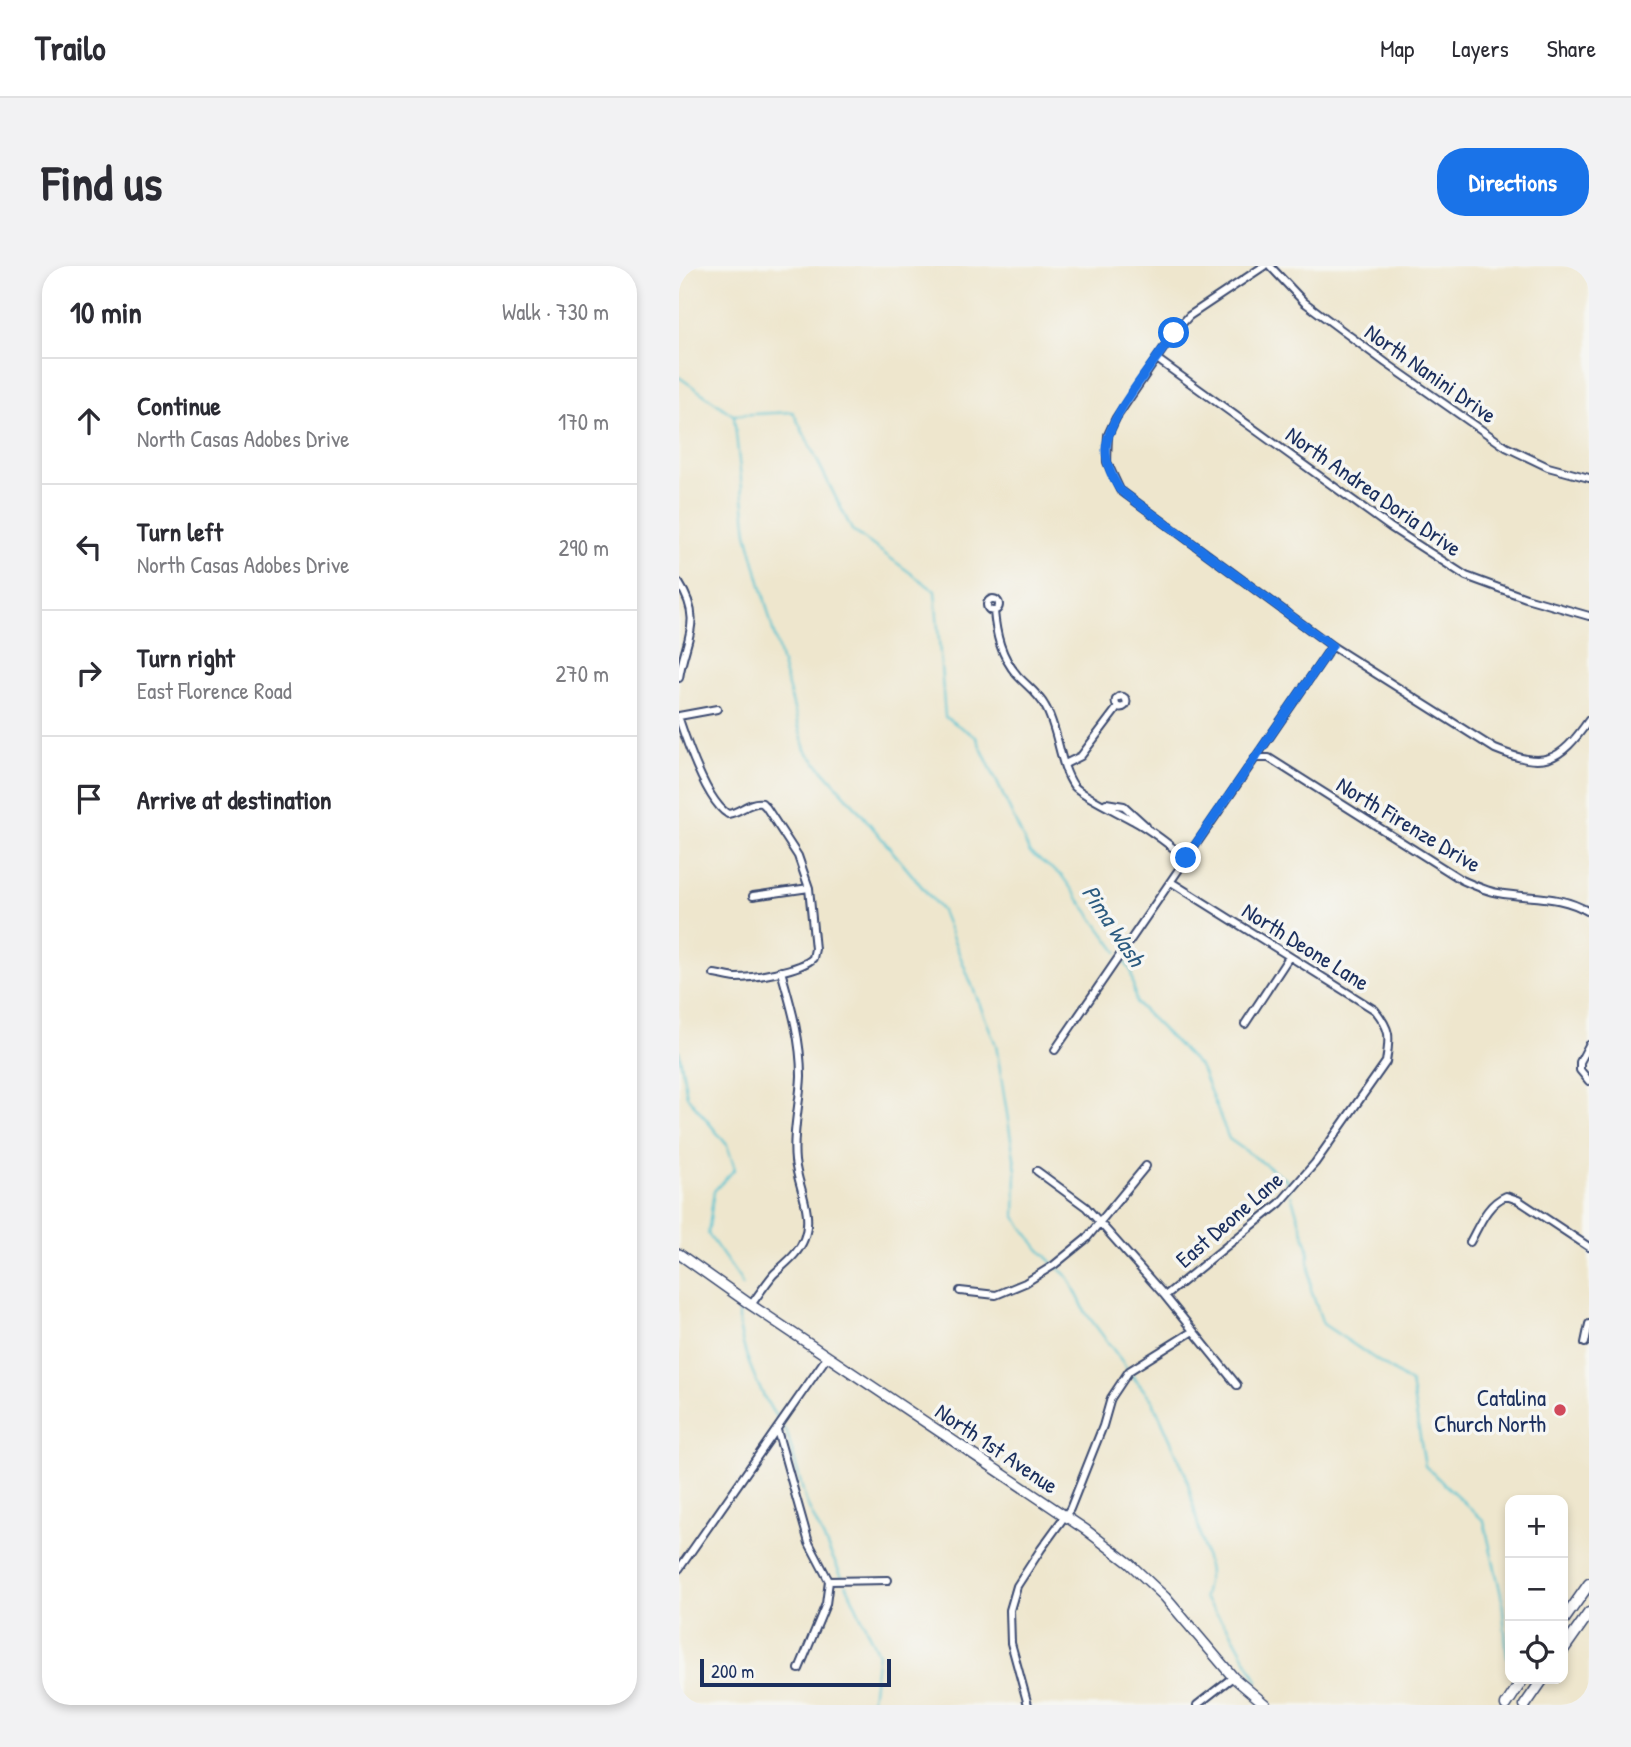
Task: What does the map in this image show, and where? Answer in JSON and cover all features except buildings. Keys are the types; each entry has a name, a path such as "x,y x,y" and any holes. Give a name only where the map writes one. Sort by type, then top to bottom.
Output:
{"main road":[{"name":"North 1st Avenue","path":"679,1254 1066,1517 1129,1563 1156,1588 1233,1677 1266,1705"},
{"path":"1568,1614 1589,1584"},
{"path":"1568,1643 1589,1613"},
{"path":"1506,1705 1520,1684"},
{"path":"1525,1705 1540,1684"}],"street":[{"path":"1264,266 1189,316 1174,333 1116,418 1108,435 1107,462 1120,490 1332,646 1495,749 1520,759 1543,761 1559,754 1572,743 1589,720"},
{"name":"North Nanini Drive","path":"1270,266 1304,302 1484,432 1519,455 1548,467 1589,478"},
{"name":"North Andrea Doria Drive","path":"1157,359 1390,527 1466,576 1526,598 1589,616"},
{"path":"679,583 687,595 692,627 679,678"},
{"path":"994,611 996,637 1005,657 1045,706 1075,788 1100,802 1124,806 1140,818 1149,830 1186,858"},
{"path":"1055,1050 1332,646"},
{"path":"1065,764 1081,756 1118,707"},
{"path":"714,974 738,978 781,971 816,960 809,888 799,856 762,801 727,816 694,764 679,718 717,709"},
{"name":"North Firenze Drive","path":"1257,758 1269,758 1462,880 1497,893 1554,898 1576,904 1589,912"},
{"name":"North Deone Lane","path":"1171,882 1374,1010 1388,1027 1386,1062"},
{"path":"753,896 809,888"},
{"path":"1245,1024 1289,957"},
{"path":"751,1305 800,1247 807,1229 808,1216 795,1160 795,1129 801,1073 799,1048 792,1006 781,971"},
{"path":"1589,1045 1580,1062 1580,1070 1589,1081"},
{"name":"East Deone Lane","path":"1165,1296 1280,1203 1315,1163 1386,1062"},
{"path":"960,1290 996,1295 1025,1283 1054,1265 1086,1239 1146,1167"},
{"path":"1037,1171 1086,1207 1101,1223 1237,1385"},
{"path":"1470,1242 1485,1214 1496,1200 1506,1196 1518,1200 1589,1248"},
{"path":"1585,1343 1589,1324"},
{"path":"1028,1705 1011,1643 1010,1609 1017,1586 1066,1517 1103,1426 1111,1398 1129,1371 1193,1331"},
{"path":"679,1568 827,1357"},
{"path":"777,1430 809,1543 829,1581 826,1604 799,1669"},
{"path":"829,1581 888,1580"},
{"path":"1197,1705 1233,1677"}],"waterway":[{"name":"Pima Wash","path":"679,377 733,415 793,412 852,530 935,591 945,717 976,737 1030,853 1062,876 1118,953"},
{"path":"734,416 747,533 805,750 942,911 996,1045 1016,1170 1015,1217 1053,1263"},
{"name":"Pima Wash","path":"1121,957 1131,971 1136,1003 1201,1068 1229,1139 1286,1179 1290,1190"},
{"path":"679,1051 687,1096 727,1145 735,1169 714,1191 708,1234 742,1286"},
{"name":"Pima Wash","path":"1291,1195 1308,1247 1311,1290 1323,1324 1411,1383 1425,1466 1484,1521 1502,1599 1505,1633"},
{"path":"1057,1267 1069,1278 1086,1313 1127,1368"},
{"path":"739,1314 746,1355 765,1398 779,1421"},
{"path":"1130,1373 1153,1401 1186,1475 1209,1571 1204,1598 1231,1632 1258,1681"},
{"path":"782,1426 787,1433 806,1502 843,1579"},
{"path":"846,1584 878,1654 871,1705"}],"place":[{"name":"Catalina Church North","path":"1560,1410"}],"route":[{"path":"1174,333 1116,418 1108,435 1107,462 1112,476 1120,490 1332,646 1186,858"}]}
